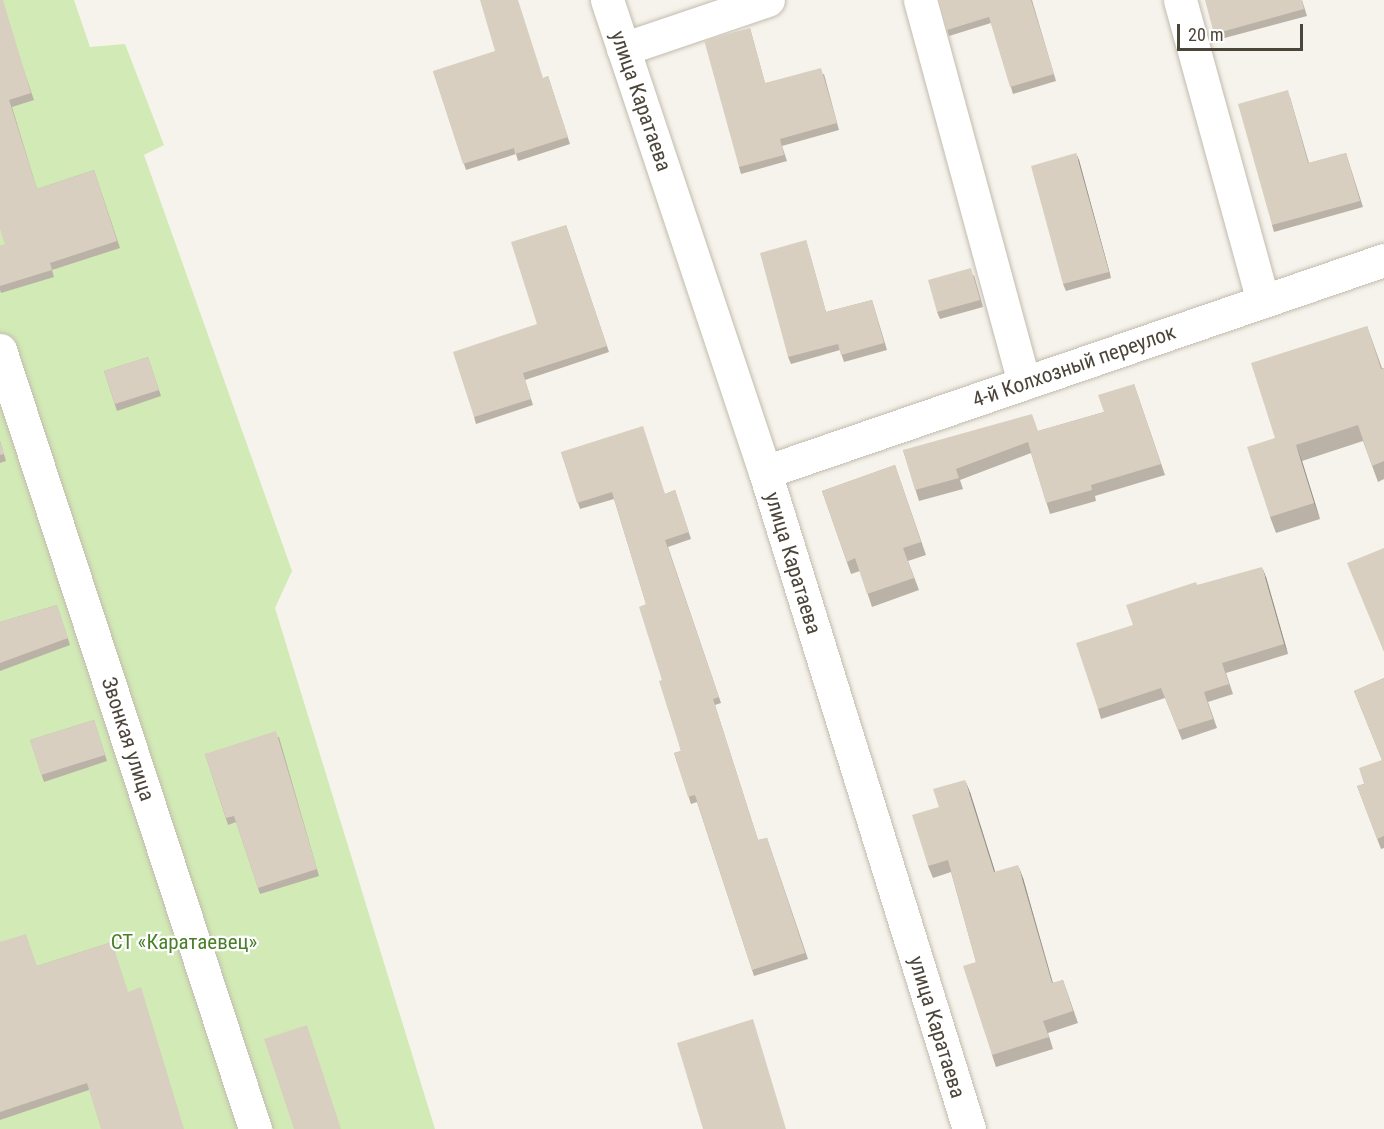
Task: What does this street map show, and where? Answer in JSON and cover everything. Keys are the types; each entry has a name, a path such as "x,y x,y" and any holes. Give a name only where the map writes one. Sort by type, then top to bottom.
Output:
{"street":[{"name":"улица Каратаева","path":"607,0 765,472 969,1129"},
{"path":"623,49 768,0"},
{"path":"920,0 1024,383"},
{"path":"1180,0 1263,301"},
{"name":"4-й Колхозный переулок","path":"765,472 1384,261"},
{"name":"Звонкая улица","path":"0,350 255,1129"}],"green space":[{"name":"СТ «Каратаевец»","path":"0,0 74,0 90,47 125,44 164,145 144,155 292,571 275,608 435,1129 0,1129"}],"building":[{"path":"0,0 3,0 31,93 9,100 37,189 94,170 117,241 50,263 52,270 0,286 0,246 5,245 0,229"},
{"path":"480,0 518,0 543,78 548,76 568,137 515,154 514,148 463,164 433,71 495,51"},
{"path":"938,0 1031,0 1054,74 1010,87 989,17 947,30"},
{"path":"1205,0 1302,0 1304,9 1214,34"},
{"path":"750,28 765,83 821,68 837,123 780,139 784,155 739,167 704,40"},
{"path":"1288,90 1308,163 1346,153 1360,201 1272,225 1238,104"},
{"path":"1076,153 1109,272 1063,284 1031,166"},
{"path":"566,225 607,346 523,373 531,399 474,417 453,352 537,324 511,242"},
{"path":"806,240 826,312 872,300 884,343 841,355 838,344 788,357 760,253"},
{"path":"971,268 980,300 937,312 928,280"},
{"path":"1367,326 1381,369 1384,368 1384,461 1372,466 1358,425 1296,445 1314,503 1270,517 1247,447 1275,438 1251,363"},
{"path":"148,357 159,390 115,404 104,371"},
{"path":"1134,384 1161,464 1091,485 1092,490 1046,503 1028,442 956,469 959,478 915,490 903,450 1032,414 1038,431 1104,412 1098,395"},
{"path":"643,426 665,494 675,490 689,532 665,540 719,697 713,699 758,840 767,838 805,953 752,970 695,795 688,797 674,753 681,751 639,607 646,604 612,492 577,503 561,452"},
{"path":"0,442 4,454 0,455"},
{"path":"895,465 921,542 903,548 914,578 867,594 855,558 847,562 822,491"},
{"path":"1384,548 1384,652 1347,563"},
{"path":"1262,567 1284,644 1222,663 1229,684 1204,692 1213,719 1178,730 1161,688 1098,709 1076,643 1133,625 1126,605 1196,582 1197,585"},
{"path":"57,605 68,638 0,663 0,622"},
{"path":"1384,678 1384,836 1377,839 1357,786 1364,784 1359,768 1382,760 1354,691"},
{"path":"94,720 105,755 41,775 30,740"},
{"path":"276,731 317,869 258,888 234,816 226,818 205,754"},
{"path":"965,780 994,872 1018,865 1052,983 1063,980 1073,1011 1043,1021 1049,1037 992,1055 963,966 976,962 948,860 928,866 912,815 939,807 933,789"},
{"path":"26,934 37,966 112,942 128,992 141,987 184,1129 101,1129 87,1083 0,1112 0,942"},
{"path":"753,1019 786,1129 703,1129 677,1043"},
{"path":"307,1025 341,1129 294,1129 264,1039"}]}
